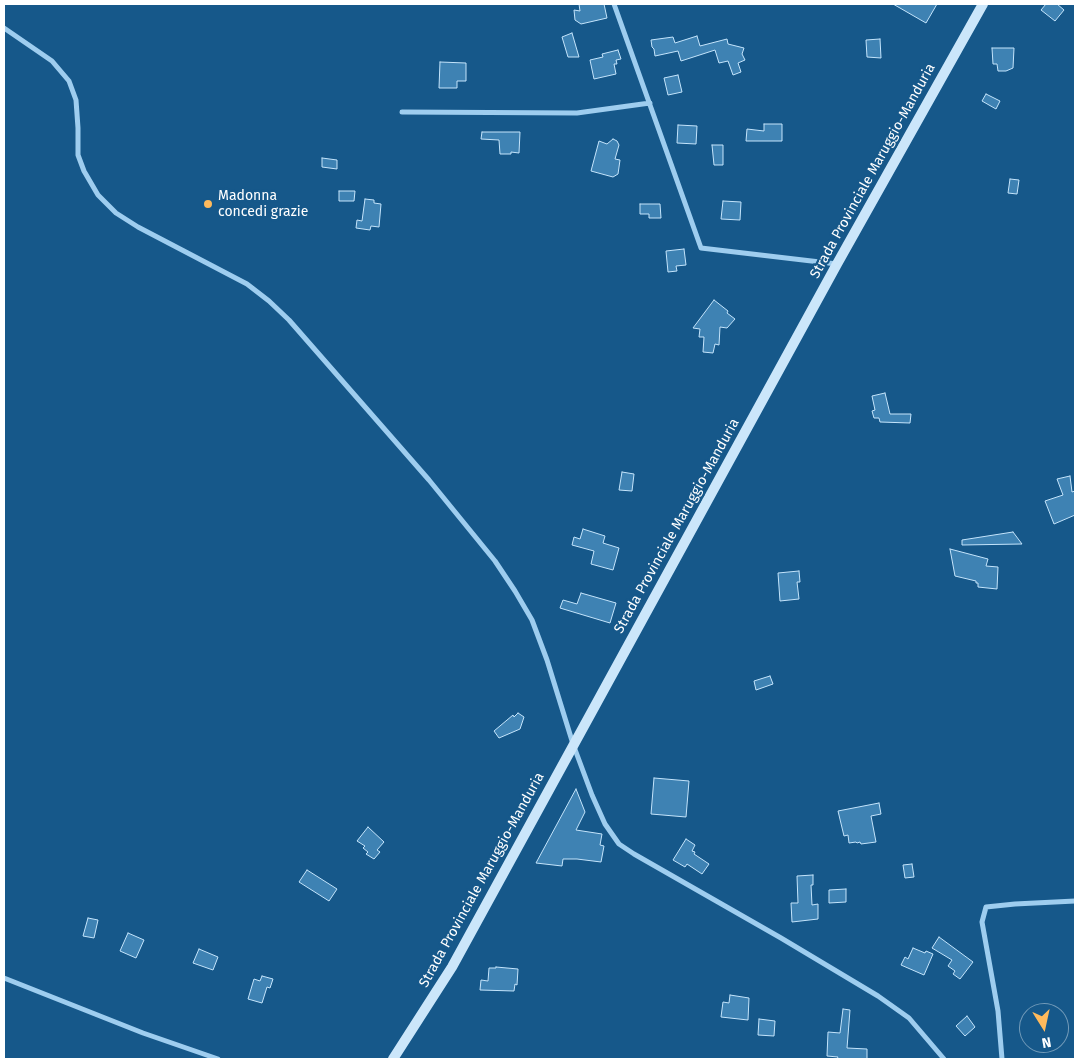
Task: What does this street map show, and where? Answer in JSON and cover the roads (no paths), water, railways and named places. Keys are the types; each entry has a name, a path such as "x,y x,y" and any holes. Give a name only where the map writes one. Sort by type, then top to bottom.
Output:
{"main road":[{"name":"Strada Provinciale Maruggio-Manduria","path":"393,1059 452,967 837,264 983,4"}],"street":[{"path":"614,4 701,248 837,264"},
{"path":"4,28 52,61 70,81 76,100 78,155 84,171 98,194 116,213 138,227 247,284 269,300 289,320 429,480 496,561 532,620 592,795 605,824 620,844 642,859 878,996 909,1018 944,1059"},
{"path":"402,112 577,113 650,103"},
{"path":"1002,1059 998,1011 982,922 986,907 1075,901"},
{"path":"4,978 143,1033 218,1059"}],"place":[{"name":"Madonna concedi grazie","path":"208,204"}]}
